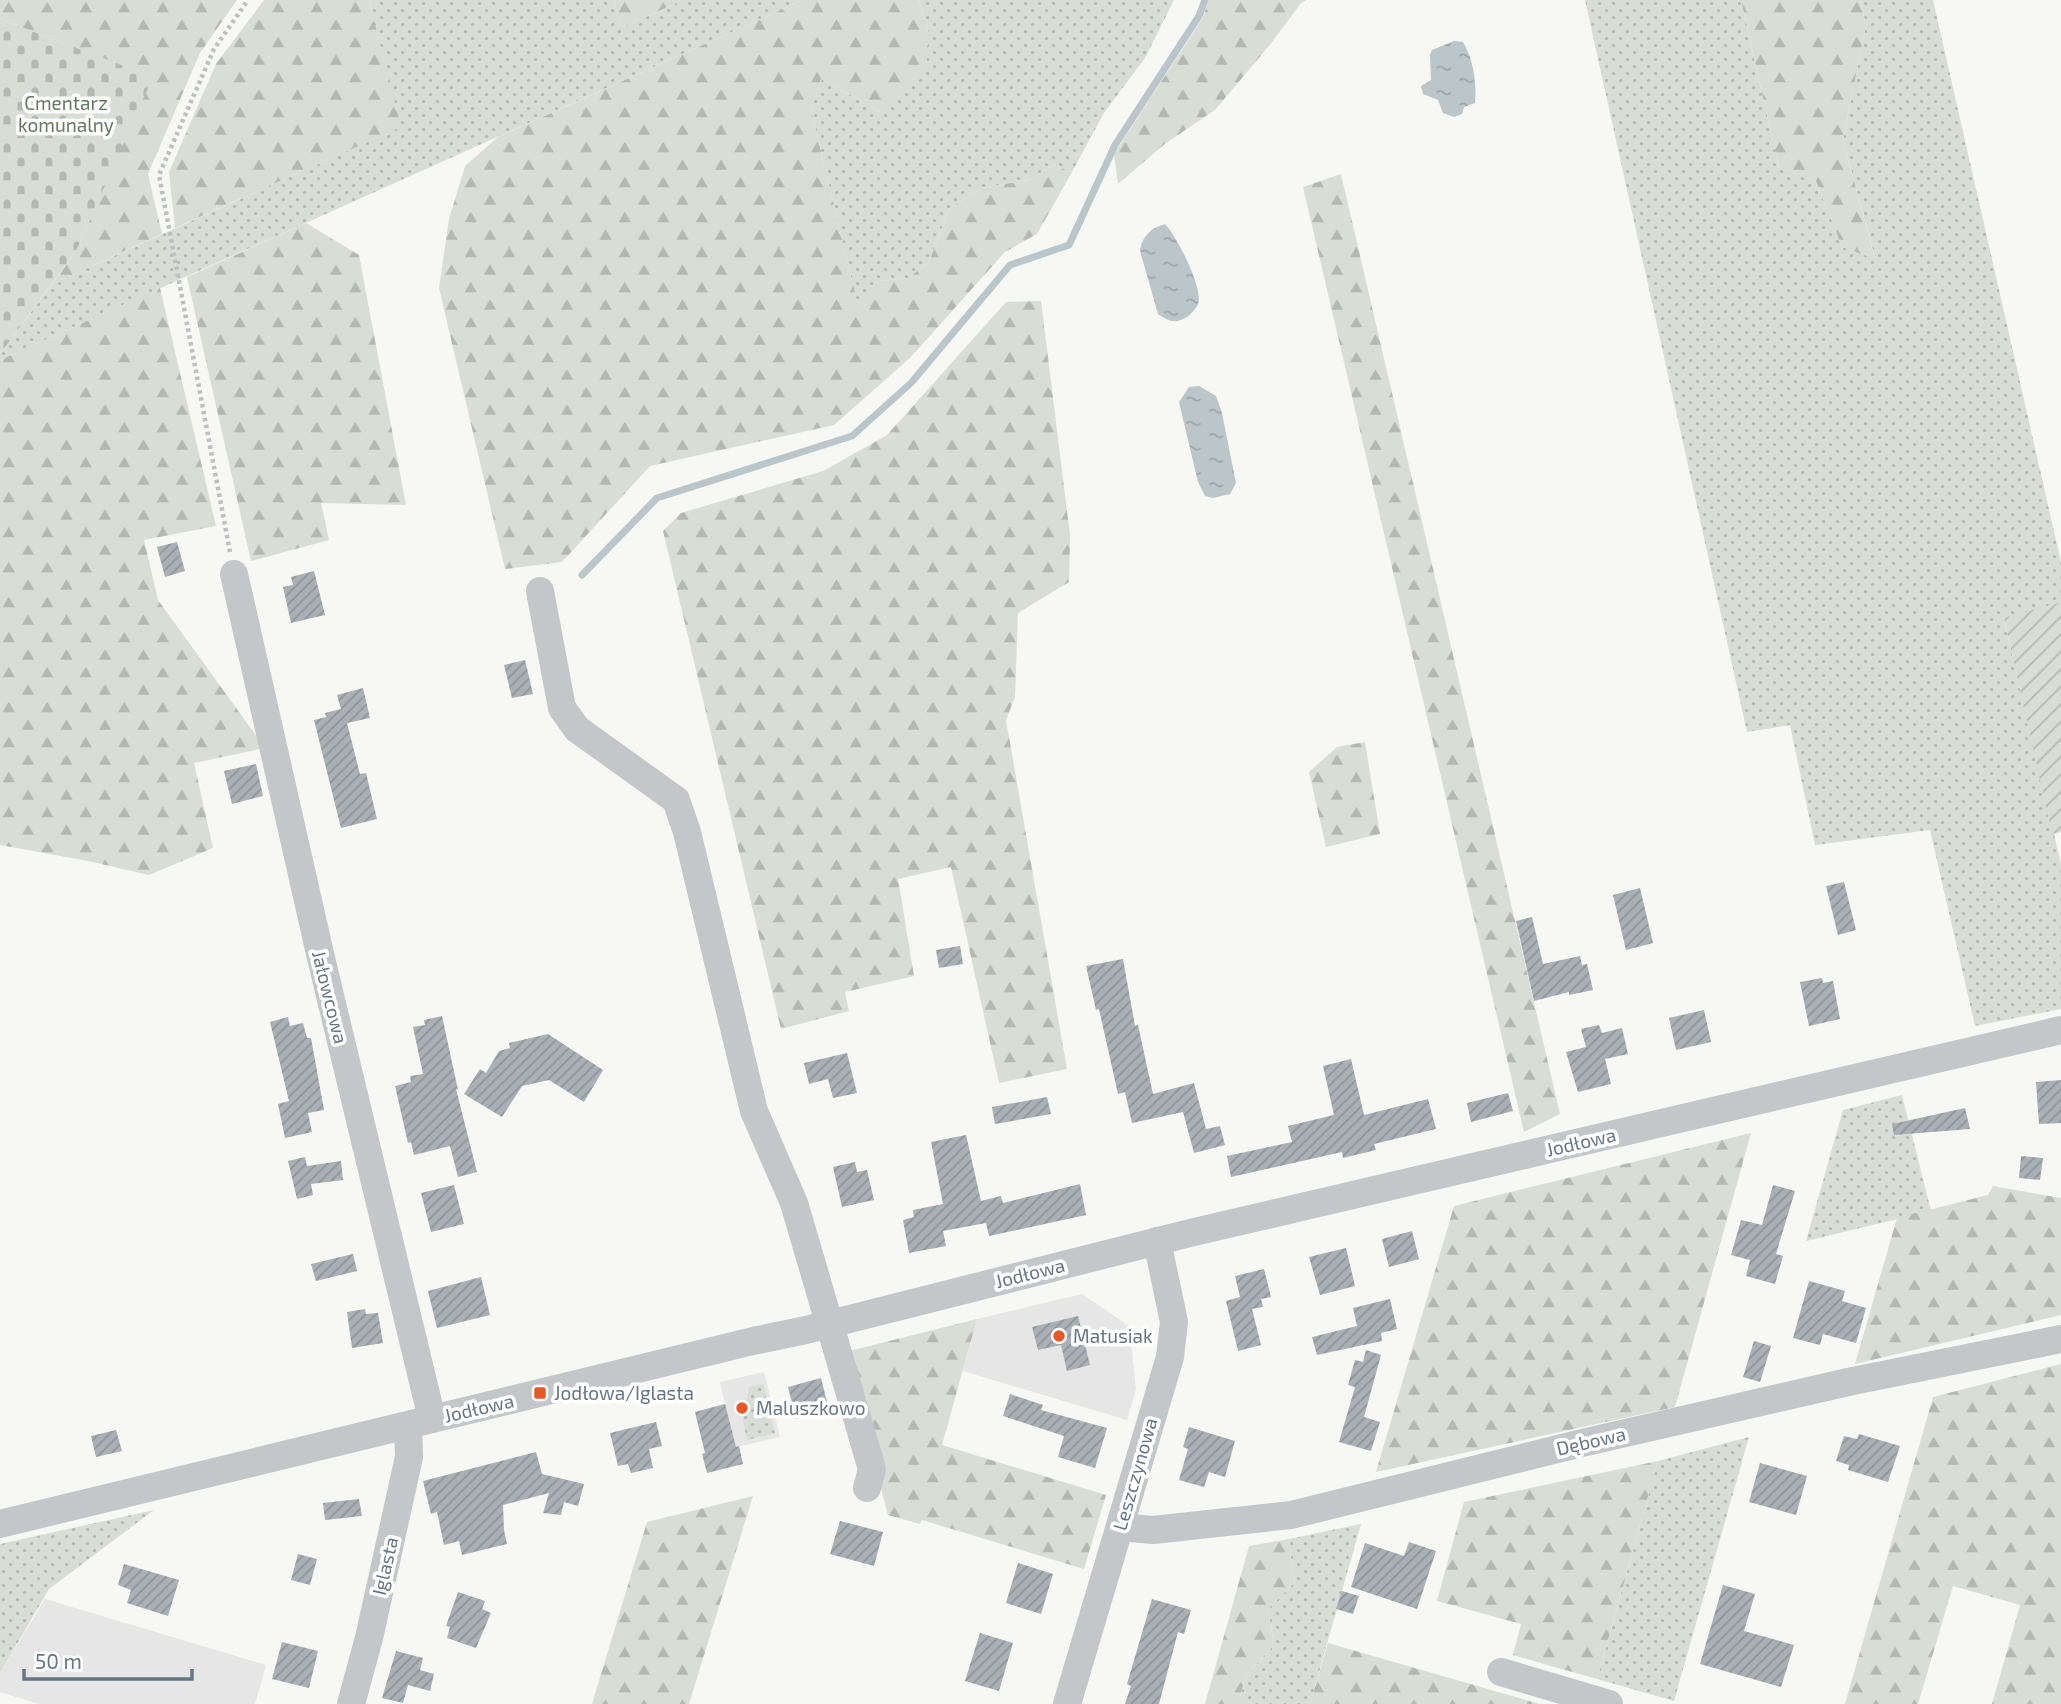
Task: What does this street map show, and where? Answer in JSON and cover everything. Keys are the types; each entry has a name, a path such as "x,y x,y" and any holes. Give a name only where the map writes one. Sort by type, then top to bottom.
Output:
{"street":[{"name":"Jałowcowa","path":"234,574 321,958 420,1422"},
{"path":"540,591 562,708 578,729 676,800 687,832 754,1111 794,1203 872,1469 867,1488"},
{"name":"Jodłowa","path":"0,1524 828,1324 1157,1241 2061,1030"},
{"name":"Leszczynowa","path":"1067,1704 1171,1345 1174,1322 1157,1241"},
{"name":"Dębowa","path":"1120,1527 1153,1530 1291,1515 1595,1440 1861,1380 2061,1339"},
{"name":"Iglasta","path":"351,1704 369,1638 409,1457 420,1422"},
{"path":"1501,1672 1609,1704"}],"path":[{"path":"234,574 159,175 214,49 248,0"}],"shaded area":[{"path":"1082,1294 1129,1326 1136,1389 1127,1420 963,1371 977,1319"},
{"name":"Maluszkowo","path":"764,1372 780,1437 736,1447 734,1442 704,1449 695,1412 725,1404 720,1382"},
{"path":"45,1599 266,1665 255,1704 39,1704 0,1692 0,1673"}],"green space":[{"path":"0,0 237,0 200,53 148,174 162,234 52,284 76,251 152,77 0,19"},
{"path":"264,0 369,0 401,127 175,228 169,172 216,64"},
{"path":"369,0 614,0 621,28 683,0 803,0 0,360 0,354 52,284 400,127"},
{"path":"614,0 683,0 621,28"},
{"path":"803,0 919,0 929,34 926,73 883,113 821,79 811,110 858,305 877,281 908,278 929,262 949,209 981,188 1028,180 1054,165 1072,172 1037,234 1005,252 910,358 834,425 650,466 562,562 505,569 439,288 449,219 465,166 498,137"},
{"path":"919,0 1174,0 1145,58 1104,113 1072,172 1054,165 1028,180 981,188 949,209 929,262 908,278 877,281 858,306 811,110 821,79 883,113 929,34"},
{"path":"1209,0 1306,0 1215,110 1166,143 1118,184 1114,154 1202,19"},
{"path":"1585,0 1741,0 1779,168 1816,181 1842,247 1875,258 1843,140 1866,25 1860,0 1933,0 2061,562 2061,602 2004,619 2061,864 2061,1009 1975,1026 1930,830 1815,845 1790,725 1747,732"},
{"path":"1741,0 1860,0 1866,25 1843,140 1875,259 1842,247 1816,181 1779,168"},
{"name":"Cmentarz komunalny","path":"0,19 153,77 76,251 0,354"},
{"path":"1341,174 1560,1114 1524,1132 1303,187"},
{"path":"306,223 359,255 406,505 321,503 329,540 251,561 187,277"},
{"path":"160,288 216,526 144,540 158,600 265,748 194,763 213,848 149,875 0,845 0,360"},
{"path":"1041,301 1070,535 1069,582 1018,613 1015,697 1006,720 1067,1069 999,1083 951,867 898,879 914,976 845,992 849,1011 781,1029 663,531 681,513 823,471 887,435 1006,302"},
{"path":"2061,602 2061,832 2052,834 2004,618"},
{"path":"1365,742 1380,834 1326,847 1309,772 1337,747"},
{"path":"1902,1095 1931,1211 1806,1241 1843,1110"},
{"path":"1751,1133 1675,1407 1376,1472 1454,1206"},
{"path":"1993,1186 2061,1198 2061,1315 1855,1364 1897,1218 1988,1195"},
{"path":"977,1319 942,1445 1106,1495 1084,1569 922,1520 920,1524 888,1515 845,1352"},
{"path":"2061,1364 2061,1704 1992,1704 2020,1605 1953,1586 1918,1704 1845,1704 1933,1397"},
{"path":"763,1384 775,1433 747,1440 743,1421 749,1387"},
{"path":"1749,1437 1674,1701 1597,1679 1658,1461"},
{"path":"1658,1461 1597,1679 1513,1655 1521,1624 1437,1601 1464,1502"},
{"path":"753,1496 689,1704 592,1704 647,1522"},
{"path":"154,1510 49,1589 0,1673 0,1544"},
{"path":"1361,1524 1310,1704 1255,1704 1240,1697 1246,1675 1274,1645 1268,1609 1294,1583 1289,1539"},
{"path":"1289,1539 1294,1583 1268,1609 1274,1645 1246,1675 1240,1696 1255,1704 1205,1704 1249,1546"},
{"path":"1328,1643 1540,1704 1310,1704"}],"water":[{"path":"1454,41 1463,42 1469,56 1474,71 1475,103 1464,107 1462,114 1454,117 1443,113 1438,100 1423,94 1421,86 1431,80 1432,50"},
{"path":"1165,224 1188,262 1199,297 1192,313 1176,321 1167,320 1158,314 1140,251 1148,233"},
{"path":"1199,386 1216,396 1236,483 1230,494 1213,498 1205,496 1198,482 1179,402 1189,387"}],"building":[{"path":"177,542 185,571 165,577 157,547"},
{"path":"314,571 325,615 291,623 283,587 293,585 291,577"},
{"path":"525,660 533,694 512,698 504,665"},
{"path":"363,688 370,718 347,723 360,774 366,773 377,819 341,828 314,720 326,717 325,713 341,709 337,695"},
{"path":"256,764 263,796 232,804 224,771"},
{"path":"1844,882 1856,930 1838,935 1826,886"},
{"path":"1640,888 1653,943 1626,950 1613,895"},
{"path":"1532,917 1543,964 1580,956 1582,965 1587,964 1593,990 1569,995 1569,992 1534,1001 1516,921"},
{"path":"960,946 963,964 939,968 936,950"},
{"path":"1123,959 1135,1026 1138,1025 1153,1094 1194,1083 1206,1129 1220,1126 1225,1145 1194,1153 1183,1112 1132,1123 1125,1092 1118,1094 1099,1009 1096,1010 1086,966"},
{"path":"1822,978 1823,983 1833,981 1840,1019 1809,1026 1800,982"},
{"path":"1704,1010 1711,1042 1676,1050 1669,1018"},
{"path":"442,1016 458,1090 456,1089 477,1172 458,1177 450,1146 414,1155 411,1142 408,1143 395,1086 411,1082 410,1076 423,1074 413,1027 425,1025 424,1020"},
{"path":"288,1017 290,1026 303,1023 307,1038 311,1038 324,1110 308,1113 312,1132 285,1138 278,1104 289,1101 270,1022"},
{"path":"1599,1025 1602,1033 1622,1028 1628,1054 1605,1059 1611,1084 1578,1092 1566,1052 1586,1047 1581,1029"},
{"path":"548,1034 603,1070 584,1102 549,1080 522,1086 502,1117 464,1094 480,1069 486,1073 499,1051 510,1048 509,1043"},
{"path":"847,1053 857,1093 833,1098 828,1079 809,1084 804,1063"},
{"path":"1351,1059 1364,1115 1428,1099 1436,1129 1374,1144 1376,1150 1343,1158 1342,1152 1231,1177 1227,1156 1292,1142 1288,1126 1334,1115 1323,1066"},
{"path":"2061,1080 2061,1123 2039,1124 2036,1082"},
{"path":"1508,1093 1513,1111 1471,1122 1467,1103"},
{"path":"1047,1097 1051,1114 995,1124 992,1107"},
{"path":"1965,1108 1970,1129 1894,1135 1892,1124"},
{"path":"966,1135 981,1201 1001,1196 1003,1203 1080,1184 1086,1215 989,1236 986,1223 943,1231 946,1246 909,1253 903,1220 914,1217 913,1210 943,1204 931,1142"},
{"path":"2021,1156 2043,1158 2040,1180 2019,1178"},
{"path":"305,1157 307,1166 341,1161 343,1180 311,1184 313,1195 297,1199 288,1161"},
{"path":"855,1162 857,1172 867,1170 874,1200 842,1207 833,1167"},
{"path":"454,1185 464,1224 431,1232 421,1193"},
{"path":"1773,1185 1795,1191 1776,1254 1783,1256 1775,1284 1746,1276 1750,1260 1731,1255 1741,1220 1762,1225"},
{"path":"1412,1231 1419,1259 1389,1267 1382,1239"},
{"path":"1346,1248 1355,1286 1320,1295 1309,1257"},
{"path":"353,1254 357,1271 316,1281 311,1264"},
{"path":"1264,1269 1271,1297 1261,1299 1263,1307 1252,1309 1261,1345 1238,1351 1226,1301 1240,1297 1235,1276"},
{"path":"481,1277 490,1315 437,1328 428,1291"},
{"path":"1809,1281 1845,1291 1842,1301 1866,1308 1856,1343 1823,1334 1820,1345 1793,1338"},
{"path":"1390,1299 1397,1329 1381,1333 1382,1341 1317,1355 1312,1337 1357,1326 1353,1308"},
{"path":"365,1309 366,1314 378,1313 383,1343 352,1348 347,1312"},
{"name":"Matusiak","path":"1078,1316 1090,1365 1067,1371 1061,1345 1038,1350 1032,1327"},
{"path":"1754,1341 1771,1346 1760,1382 1743,1377"},
{"path":"1366,1350 1381,1355 1364,1417 1380,1422 1371,1451 1339,1442 1355,1387 1348,1385 1355,1360 1363,1362"},
{"path":"821,1378 829,1410 796,1419 788,1387"},
{"path":"1010,1394 1043,1405 1041,1410 1107,1428 1095,1468 1058,1457 1064,1436 1003,1416"},
{"path":"725,1404 743,1464 707,1473 695,1412"},
{"path":"656,1422 662,1446 649,1449 653,1468 631,1473 628,1464 618,1466 610,1433"},
{"path":"1189,1427 1235,1441 1225,1477 1209,1472 1204,1487 1179,1480 1188,1449 1183,1447"},
{"path":"116,1430 122,1451 96,1457 91,1436"},
{"path":"1859,1434 1900,1446 1888,1482 1848,1470 1849,1465 1836,1461 1844,1436 1857,1439"},
{"path":"536,1452 542,1474 584,1484 578,1506 564,1502 561,1515 543,1513 549,1493 503,1505 507,1544 462,1555 459,1541 444,1545 437,1512 431,1514 423,1481"},
{"path":"1760,1463 1807,1476 1796,1515 1749,1502"},
{"path":"359,1499 362,1516 325,1520 323,1503"},
{"path":"840,1521 883,1532 874,1566 830,1554"},
{"path":"1409,1542 1436,1551 1417,1609 1351,1587 1365,1543 1404,1556"},
{"path":"298,1554 317,1559 310,1585 291,1580"},
{"path":"1018,1563 1053,1574 1041,1614 1006,1603"},
{"path":"124,1564 179,1580 168,1616 127,1603 131,1590 118,1585"},
{"path":"1723,1585 1755,1594 1744,1631 1794,1645 1781,1687 1700,1664"},
{"path":"1342,1591 1359,1596 1353,1614 1336,1609"},
{"path":"458,1592 485,1601 482,1609 491,1613 476,1648 447,1638 450,1627 446,1626"},
{"path":"1152,1599 1191,1610 1184,1634 1178,1632 1159,1704 1125,1704 1131,1686 1127,1684"},
{"path":"980,1633 1013,1643 999,1691 965,1681"},
{"path":"282,1642 318,1651 309,1688 272,1679"},
{"path":"396,1651 423,1658 420,1670 434,1674 430,1691 408,1685 403,1703 382,1698"}],"waterway":[{"path":"582,575 657,498 852,436 911,383 1010,265 1069,245 1115,145 1199,16 1205,0"}],"place":[{"name":"Matusiak","path":"1059,1336"},
{"name":"Jodłowa/Iglasta","path":"540,1393"},
{"name":"Maluszkowo","path":"742,1408"}]}
